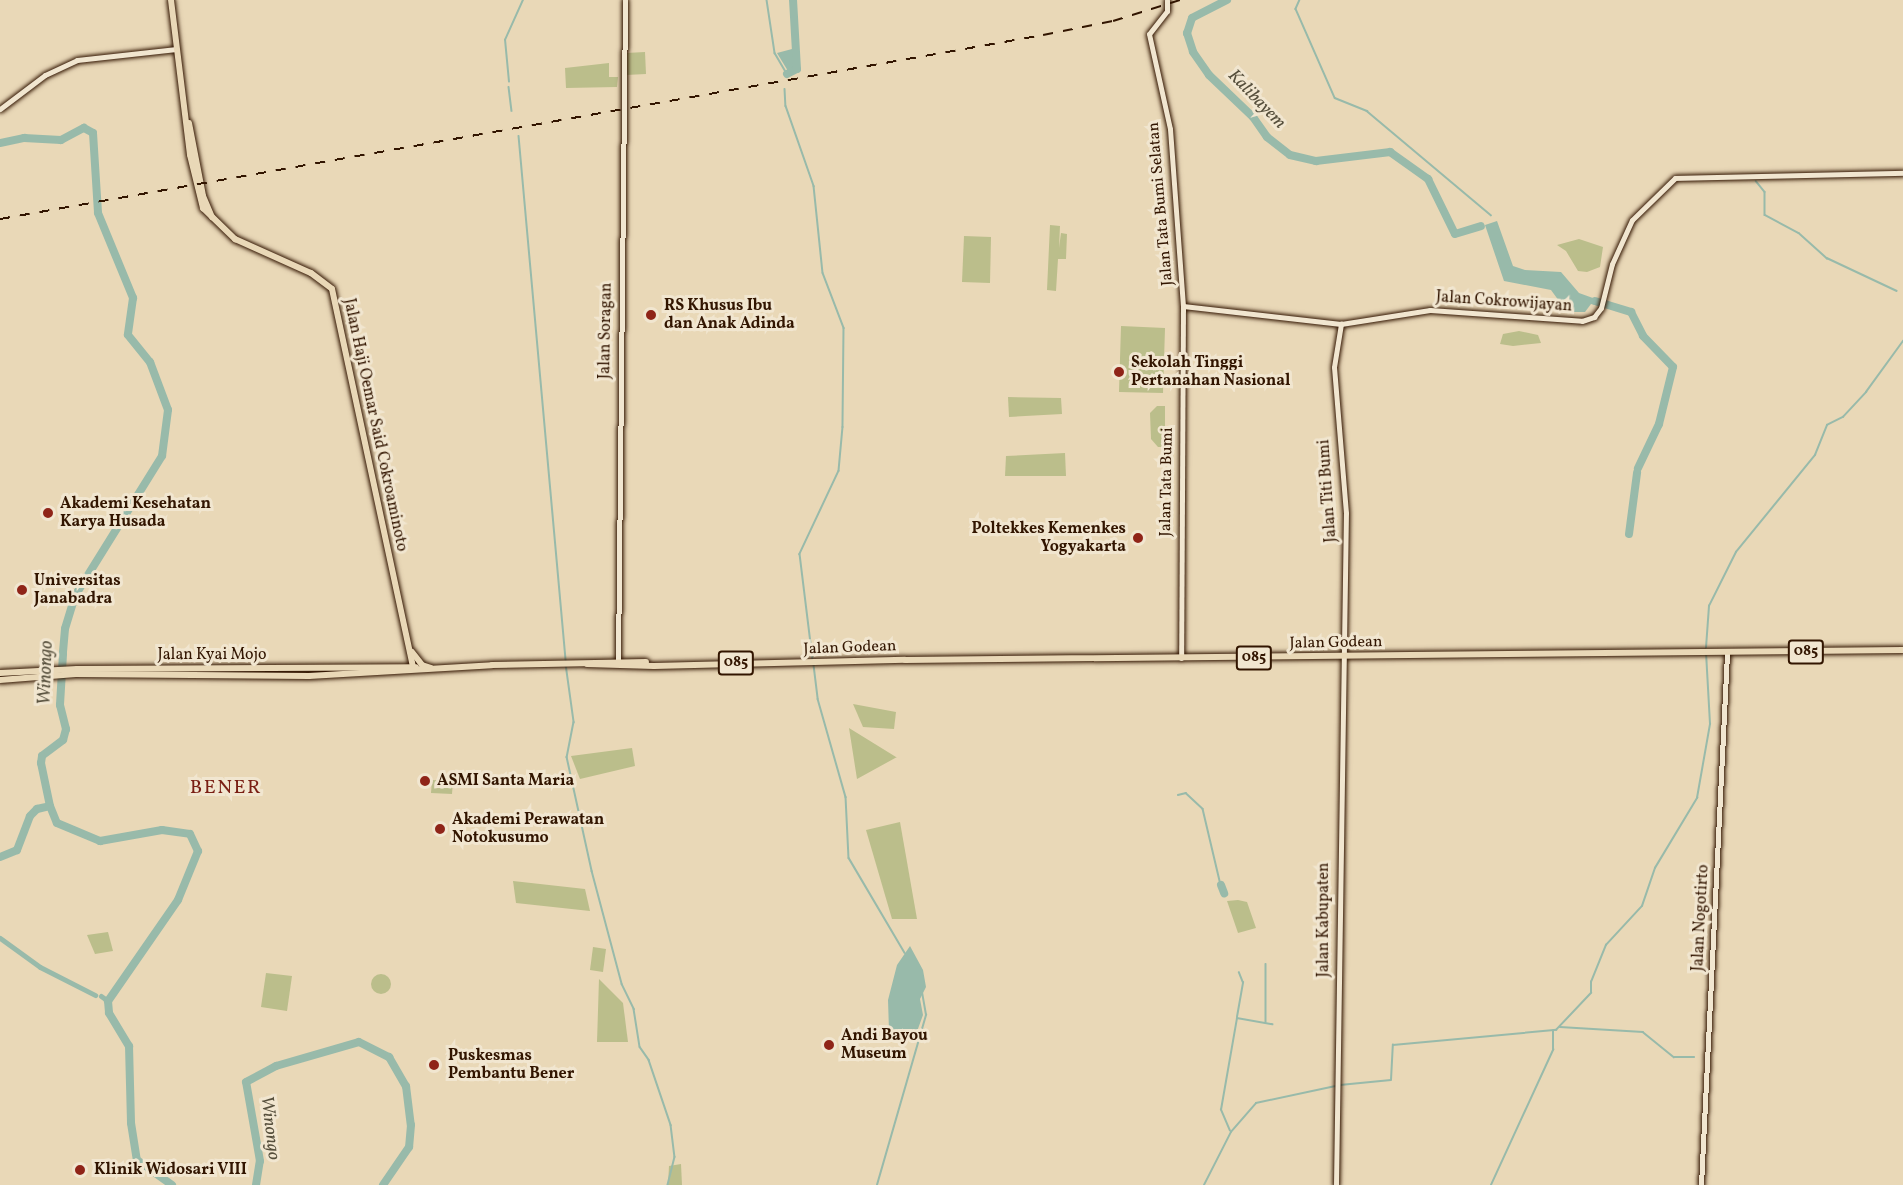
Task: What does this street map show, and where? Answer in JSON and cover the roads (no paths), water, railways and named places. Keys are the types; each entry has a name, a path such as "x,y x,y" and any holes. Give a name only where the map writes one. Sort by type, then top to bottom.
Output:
{"main road":[{"name":"Jalan Haji Oemar Said Cokroaminoto","path":"171,0 186,115 203,196 214,221 240,243 311,273 332,289 411,656 419,668"},
{"path":"394,667 404,662 409,646"},
{"path":"409,646 418,662 436,669"},
{"name":"Jalan Godean","path":"587,664 1903,650"},
{"name":"Jalan Godean","path":"587,664 618,662 661,664"},
{"name":"Jalan Kyai Mojo","path":"0,673 394,667 436,669 587,664"},
{"path":"0,666 10,672"},
{"name":"Jalan Kyai Mojo","path":"77,671 240,677 408,672 419,668"},
{"name":"Jalan Kyai Mojo","path":"0,680 38,672"}],"street":[{"name":"Jalan Soragan","path":"618,662 625,0"},
{"name":"Jalan Tata Bumi Selatan","path":"1167,1 1167,11 1149,34 1170,129 1183,306"},
{"path":"0,109 45,75 77,60 176,48"},
{"name":"Jalan Cokrowijayan","path":"1183,306 1341,324 1430,310 1582,321 1594,317 1601,308 1612,264 1632,220 1675,178 1903,172"},
{"name":"Jalan Tata Bumi","path":"1181,658 1183,306"},
{"name":"Jalan Titi Bumi","path":"1341,324 1334,360 1334,395 1346,513 1344,656"},
{"name":"Jalan Nogotirto","path":"1701,1185 1727,653"},
{"name":"Jalan Kabupaten","path":"1336,1185 1344,656"}],"waterway":[{"path":"509,82 505,40 523,0"},
{"path":"767,0 775,53 787,74"},
{"path":"787,74 797,69 793,0"},
{"name":"Kalibayem","path":"1227,0 1192,18 1187,33 1193,52 1209,75 1253,117 1267,137 1290,155 1316,161 1390,152 1428,179 1455,234 1481,226"},
{"path":"1300,0 1296,9 1335,98 1367,111 1491,215"},
{"path":"509,87 512,111"},
{"path":"785,89 786,106 814,186 823,273 844,328 843,427 839,471 800,554 813,660"},
{"name":"Winongo","path":"0,143 24,138 61,140 84,128 93,133 98,213 133,298 128,335 150,362 168,410 162,456 75,596 65,629 63,654 60,705 66,729 63,740 42,756 41,763 50,806 57,823 100,841 162,830 190,834 198,851 178,900 108,1001 109,1013 129,1046 131,1123 137,1160 172,1185"},
{"path":"519,136 566,660"},
{"path":"1756,181 1765,192 1765,215 1799,233 1827,258 1897,291"},
{"name":"Kalibayem","path":"1595,301 1631,312 1643,336 1673,367 1659,424 1638,468"},
{"path":"1706,648 1709,606 1736,552 1815,455 1827,425 1843,417 1866,392 1903,341"},
{"path":"1629,534 1637,473"},
{"path":"1340,1085 1391,1080 1393,1045 1556,1030 1591,993 1591,982 1606,945 1642,906 1655,868 1697,798 1710,724 1706,653"},
{"path":"566,664 574,722 567,757 592,871 622,984 634,1009 640,1047 649,1060 671,1125 675,1157 668,1185"},
{"path":"814,665 818,699 846,797 849,858 905,953"},
{"path":"1178,795 1186,793 1203,809 1221,885"},
{"path":"0,857 17,850 30,816 37,809 50,806"},
{"path":"1221,885 1224,893"},
{"path":"0,938 40,967 95,995"},
{"path":"1266,964 1266,1022"},
{"path":"1237,1017 1243,983 1239,973"},
{"path":"877,1185 926,1015 922,992"},
{"path":"101,996 108,1001"},
{"path":"1230,1131 1221,1110 1237,1018 1272,1024"},
{"path":"1560,1027 1643,1032 1674,1057 1694,1057"},
{"path":"1491,1185 1553,1050 1553,1031"},
{"name":"Winongo","path":"256,1185 260,1161 246,1082 276,1066 359,1042 389,1057 406,1086 411,1125 409,1147 383,1185"},
{"path":"1204,1185 1231,1132 1256,1103 1335,1086"}],"railway":[{"path":"0,219 1043,35 1113,21 1180,0"}],"place":[{"name":"RS Khusus Ibu dan Anak Adinda","path":"651,315"},
{"name":"Sekolah Tinggi Pertanahan Nasional","path":"1119,372"},
{"name":"Akademi Kesehatan Karya Husada","path":"48,513"},
{"name":"Poltekkes Kemenkes Yogyakarta","path":"1138,538"},
{"name":"Universitas Janabadra","path":"22,590"},
{"name":"ASMI Santa Maria","path":"425,781"},
{"name":"Akademi Perawatan Notokusumo","path":"440,829"},
{"name":"Andi Bayou Museum","path":"829,1045"},
{"name":"Puskesmas Pembantu Bener","path":"434,1065"},
{"name":"Klinik Widosari VIII","path":"80,1170"}],"district":[{"name":"BENER","path":"226,788"}]}
